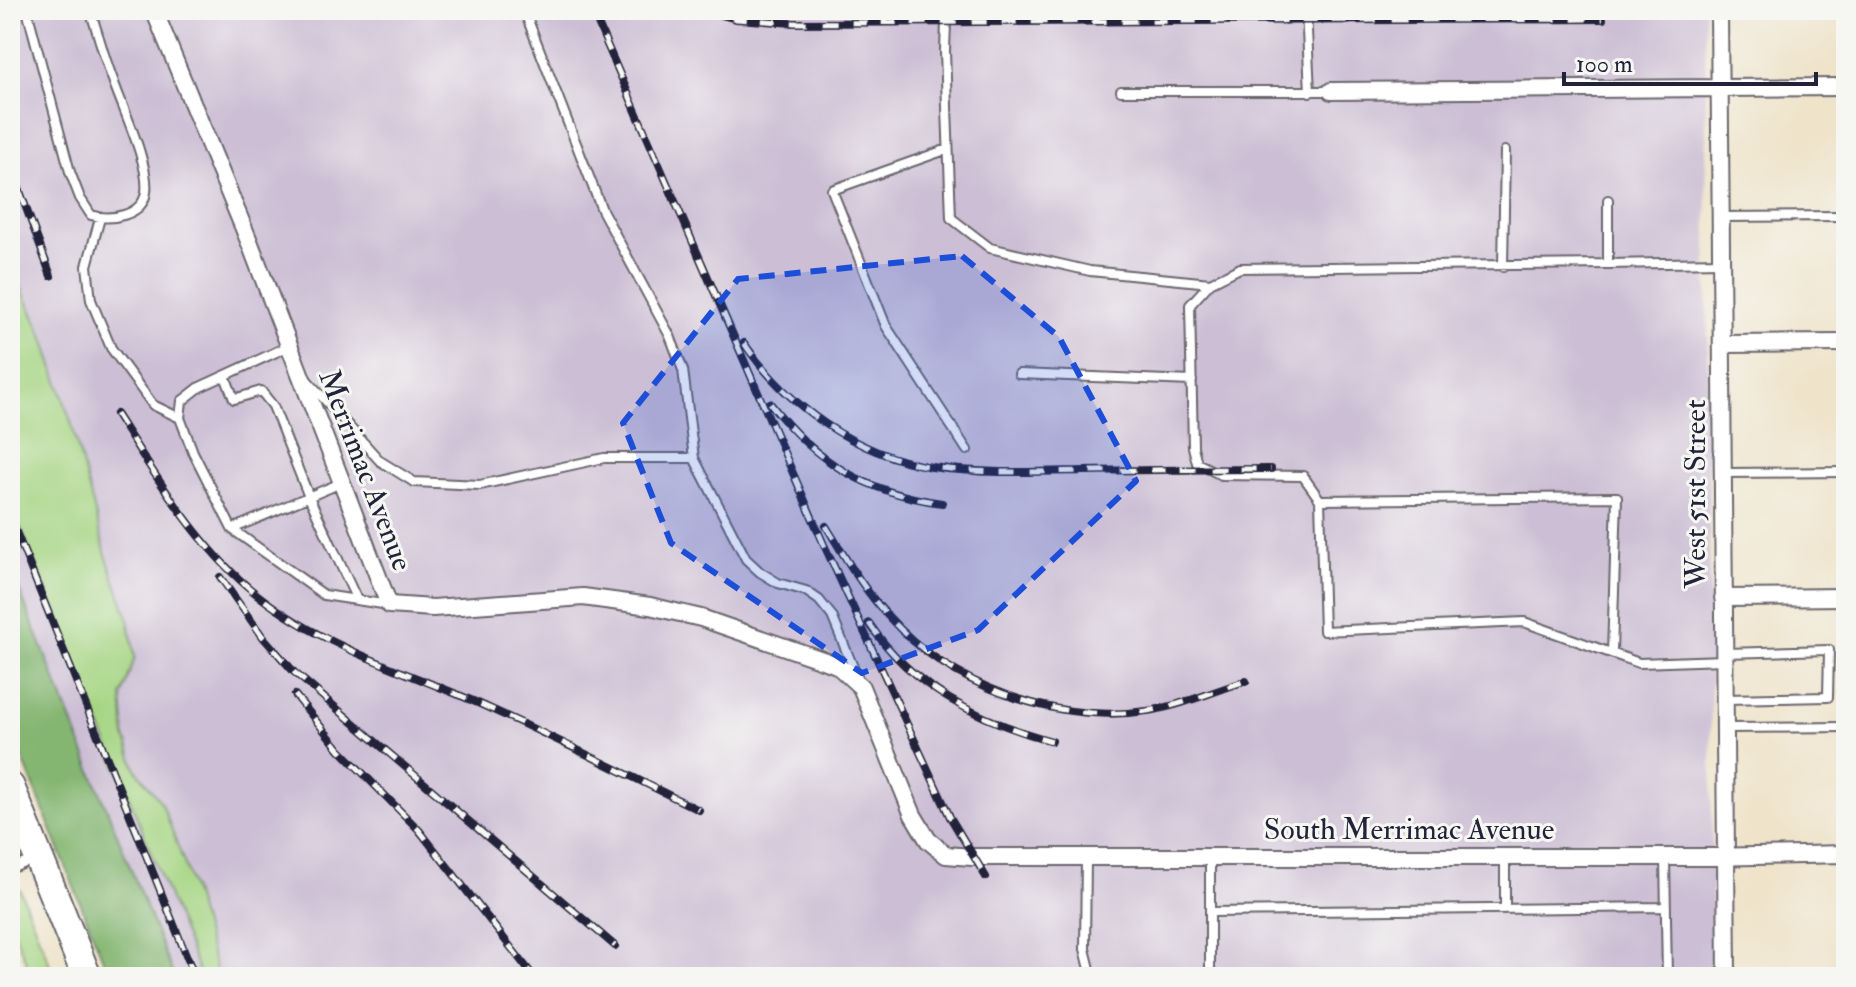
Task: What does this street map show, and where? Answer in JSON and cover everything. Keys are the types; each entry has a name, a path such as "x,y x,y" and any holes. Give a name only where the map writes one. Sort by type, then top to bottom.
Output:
{"highway":[{"path":"10,787 87,977"}],"street":[{"name":"Merrimac Avenue","path":"154,10 389,605 433,608 583,597 650,606 701,618 837,665 861,687 913,815 928,840 946,855 972,857"},
{"name":"West 51st Street","path":"1719,10 1727,977"},
{"path":"1331,91 1846,87"},
{"path":"1722,344 1846,343"},
{"path":"1723,598 1846,597"},
{"name":"South Merrimac Avenue","path":"972,857 1726,857 1846,854"}],"lane":[{"path":"27,10 70,172 80,198 91,215 111,218 133,211 147,191 140,154 90,10"},
{"path":"524,10 602,210 670,336 683,370 694,458 746,559 778,583 806,591 819,600 832,616 861,687"},
{"path":"942,10 946,22 951,218 990,248 1090,271 1210,283"},
{"path":"1306,10 1310,92"},
{"path":"1121,91 1331,91"},
{"path":"948,149 832,190 886,326 967,450"},
{"path":"1503,267 1505,151"},
{"path":"1608,200 1608,264"},
{"path":"1721,217 1846,216"},
{"path":"100,218 87,266 91,300 111,348 153,405 180,418"},
{"path":"1722,262 1240,268 1210,283 1190,305 1193,447 1197,463 1221,475 1303,476 1320,500 1324,631 1524,622 1639,663 1829,650 1828,697 1724,699"},
{"path":"289,346 200,387 182,401 180,418 193,452 232,529 324,595 389,605"},
{"path":"298,370 380,461 414,482 480,485 604,458 694,458"},
{"path":"1019,374 1192,381"},
{"path":"225,376 234,399 261,391 273,406 309,497 357,600"},
{"path":"1722,473 1846,472"},
{"path":"232,529 341,483"},
{"path":"1320,500 1617,497 1612,653"},
{"path":"1724,728 1846,727"},
{"path":"1086,857 1085,949 1092,977"},
{"path":"1210,857 1210,977"},
{"path":"1505,857 1505,909"},
{"path":"1665,857 1667,977"},
{"path":"10,869 39,858"},
{"path":"1210,912 1666,907"}],"highlighted area":[{"path":"962,256 1059,337 1136,481 978,630 862,673 671,543 623,423 738,279"}],"shaded area":[{"path":"10,10 1705,10 1713,977 218,977 186,869 162,804 136,769 125,736 122,696 135,657 128,618 106,555 73,429 44,338 10,263"},
{"path":"10,500 201,977 174,977 10,567"}],"green space":[{"path":"10,263 44,338 73,429 106,555 128,618 135,657 122,696 125,736 136,769 162,804 186,868 218,977 201,977 10,500"},
{"path":"10,567 174,977 110,977 10,727"},
{"path":"10,882 20,890 55,977 32,977 10,922"}],"railway":[{"path":"592,10 825,547 950,817 986,877"},
{"path":"703,10 736,19 794,23 1603,19"},
{"path":"10,164 51,276"},
{"path":"744,343 780,387 825,424 850,439 904,461 988,472 1271,469"},
{"path":"770,403 806,443 845,472 890,492 942,503"},
{"path":"116,414 160,483 210,549 248,587 274,607 330,640 480,704 699,810"},
{"path":"10,517 195,977"},
{"path":"826,526 870,595 913,641 942,662 1006,695 1041,705 1112,714 1160,709 1246,681"},
{"path":"220,577 263,637 294,672 615,946"},
{"path":"869,623 905,666 949,699 999,723 1052,741"},
{"path":"295,695 340,750 419,830 534,977"}]}
